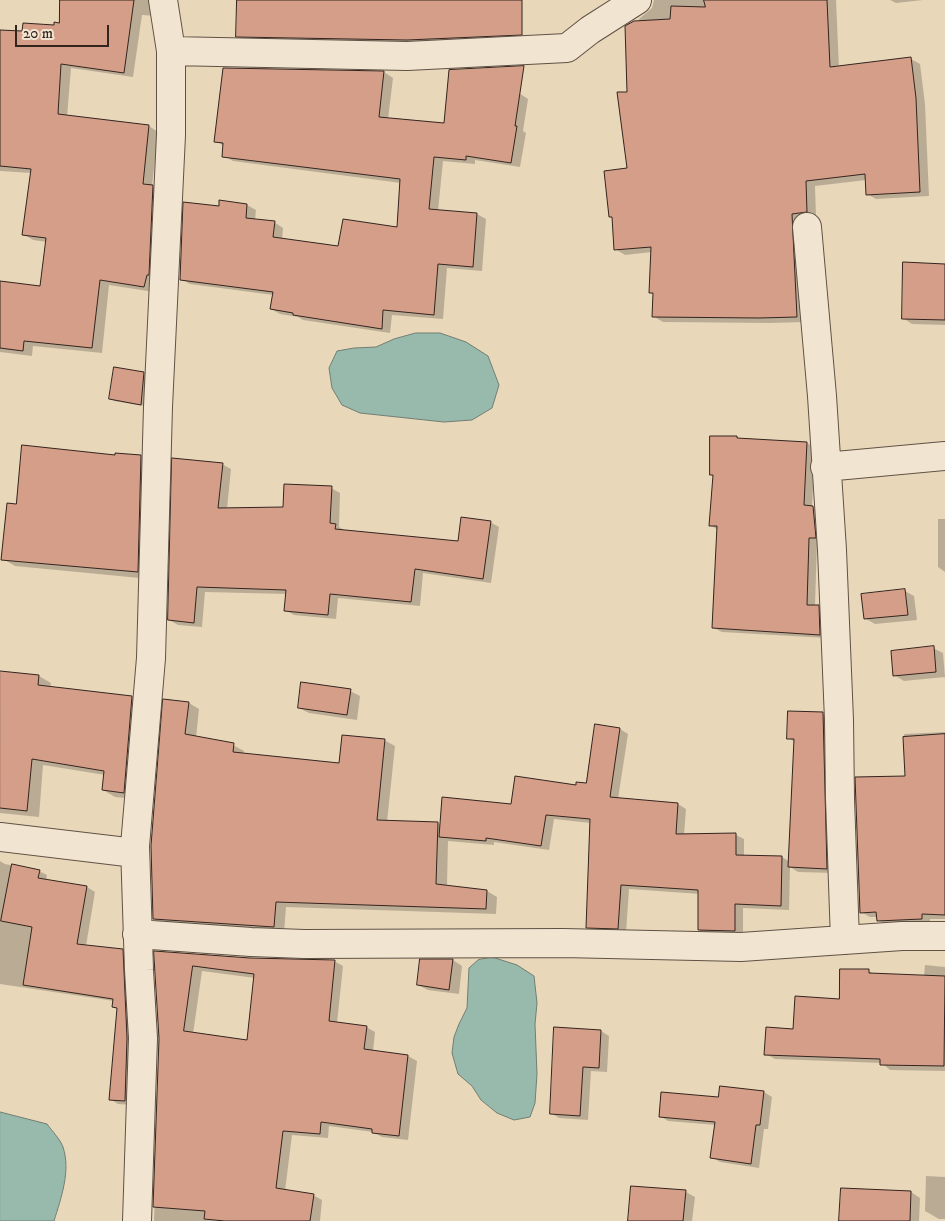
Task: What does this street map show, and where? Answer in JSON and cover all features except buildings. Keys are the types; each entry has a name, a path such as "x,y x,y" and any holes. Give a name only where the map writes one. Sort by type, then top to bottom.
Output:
{"street":[{"path":"137,1221 143,1038 137,934 135,853 151,658 158,407 171,135 171,51 163,0"},
{"path":"171,51 407,56 567,48 590,30 637,0"},
{"path":"807,227 821,386 832,550 839,720 844,940"},
{"path":"825,467 945,456"},
{"path":"0,837 135,853"},
{"path":"137,934 304,944 563,943 741,947 902,936 945,936"}],"shaded area":[{"path":"416,333 440,333 466,342 488,356 499,385 492,408 472,420 444,422 360,413 342,405 332,388 329,368 337,351 376,347 394,339"},
{"path":"492,957 517,965 534,976 537,1003 535,1024 537,1074 535,1103 530,1117 514,1120 497,1113 481,1100 472,1086 458,1074 452,1053 454,1037 467,1008 469,968 478,960"},
{"path":"0,1112 47,1124 62,1144 66,1175 54,1221 0,1221"}]}
